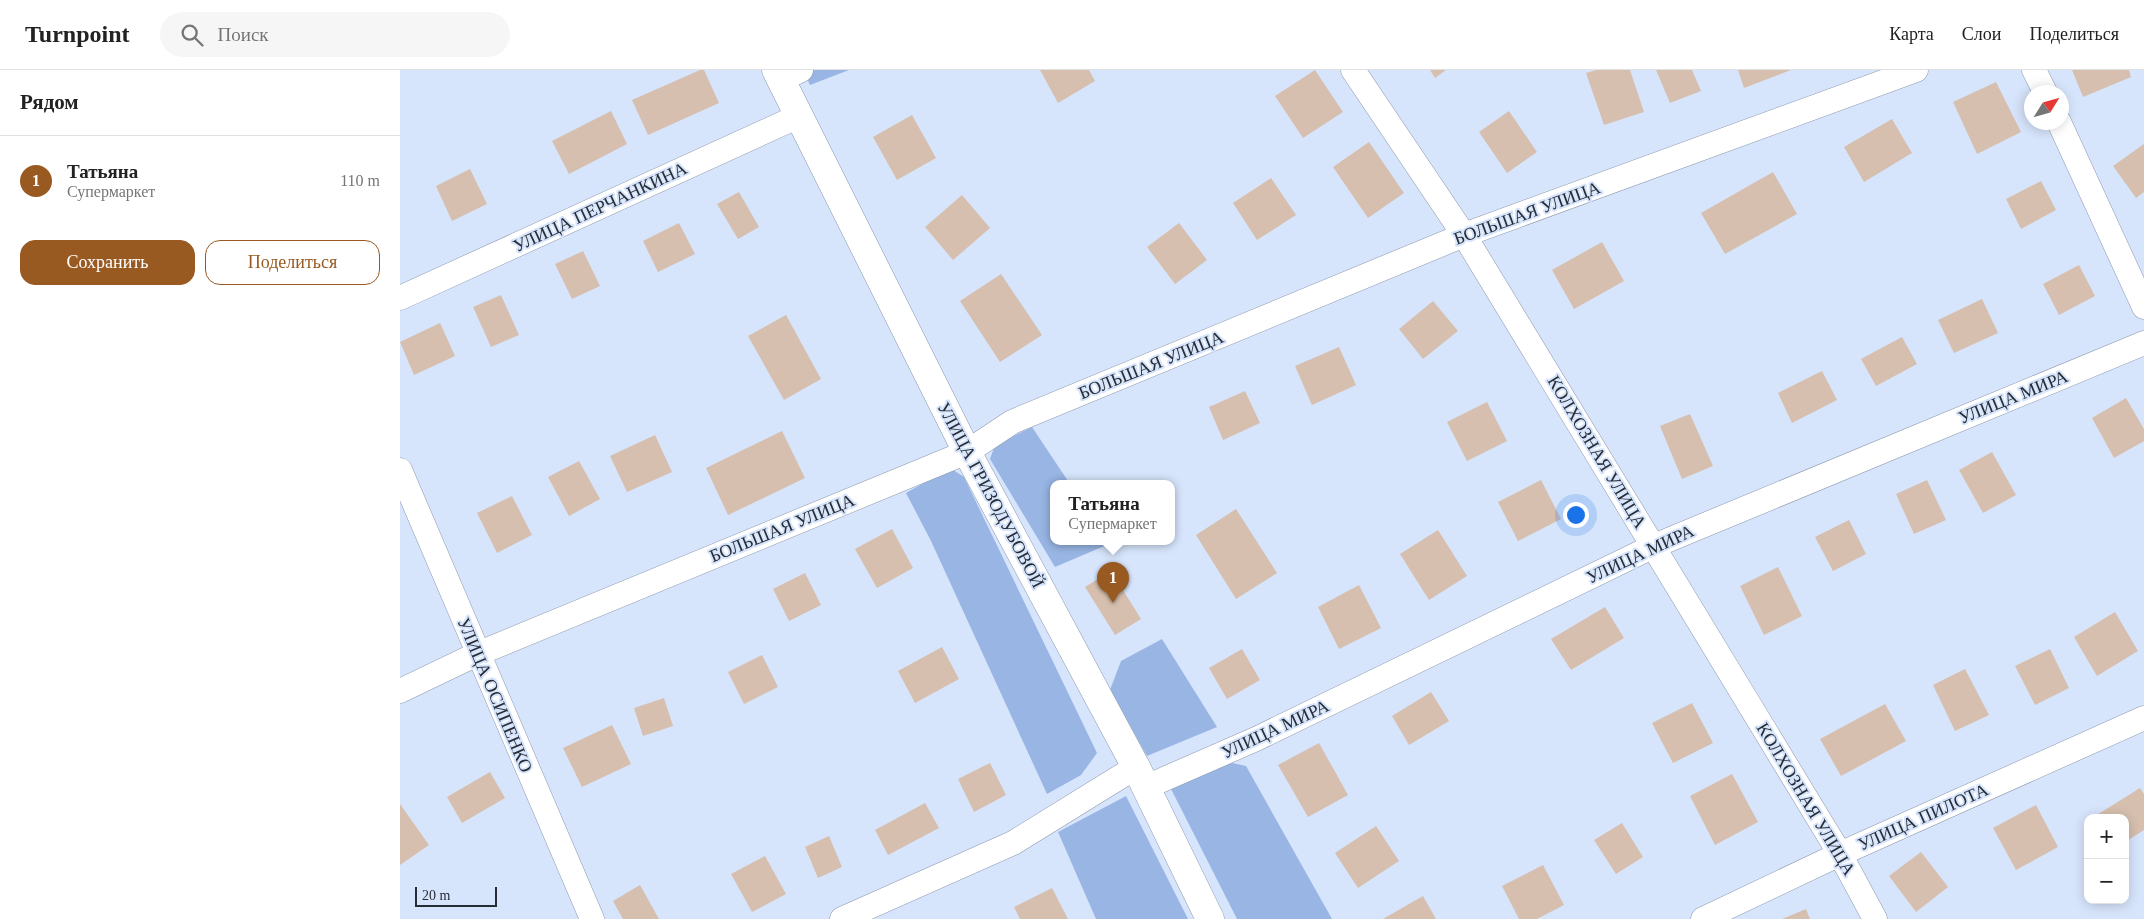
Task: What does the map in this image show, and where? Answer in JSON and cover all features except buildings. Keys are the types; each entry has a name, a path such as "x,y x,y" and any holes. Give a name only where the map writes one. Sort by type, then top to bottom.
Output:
{"street":[{"name":"КОЛХОЗНАЯ УЛИЦА","path":"1353,70 1464,235 1840,854 1875,919"},
{"name":"БОЛЬШАЯ УЛИЦА","path":"400,691 477,654 967,452 1012,422 1464,235 1916,70"},
{"path":"2034,70 2042,85"},
{"name":"УЛИЦА ГРИЗОДУБОВОЙ","path":"786,73 799,116 967,452 1141,777 1210,919"},
{"name":"УЛИЦА ПЕРЧАНКИНА","path":"400,298 799,116"},
{"path":"2063,130 2144,307"},
{"name":"УЛИЦА МИРА","path":"842,919 1013,843 1141,777 1256,739 1654,546 2144,343"},
{"name":"УЛИЦА ОСИПЕНКО","path":"400,470 477,654 592,919"},
{"name":"УЛИЦА ПИЛОТА","path":"1703,919 1840,854 2144,718"}],"shaded area":[{"path":"803,70 849,70 810,85"},
{"path":"1032,427 1067,480 1050,480 1050,545 1107,545 1055,567 990,459 995,445"},
{"path":"950,468 964,477 1097,753 1081,775 1047,794 931,541 906,493"},
{"path":"1162,639 1217,727 1147,756 1110,690 1121,661"},
{"path":"1223,761 1246,766 1332,919 1237,919 1169,785"},
{"path":"1126,796 1188,919 1096,919 1058,832"}],"place":[{"name":"Татьяна","path":"1113,603"}]}
